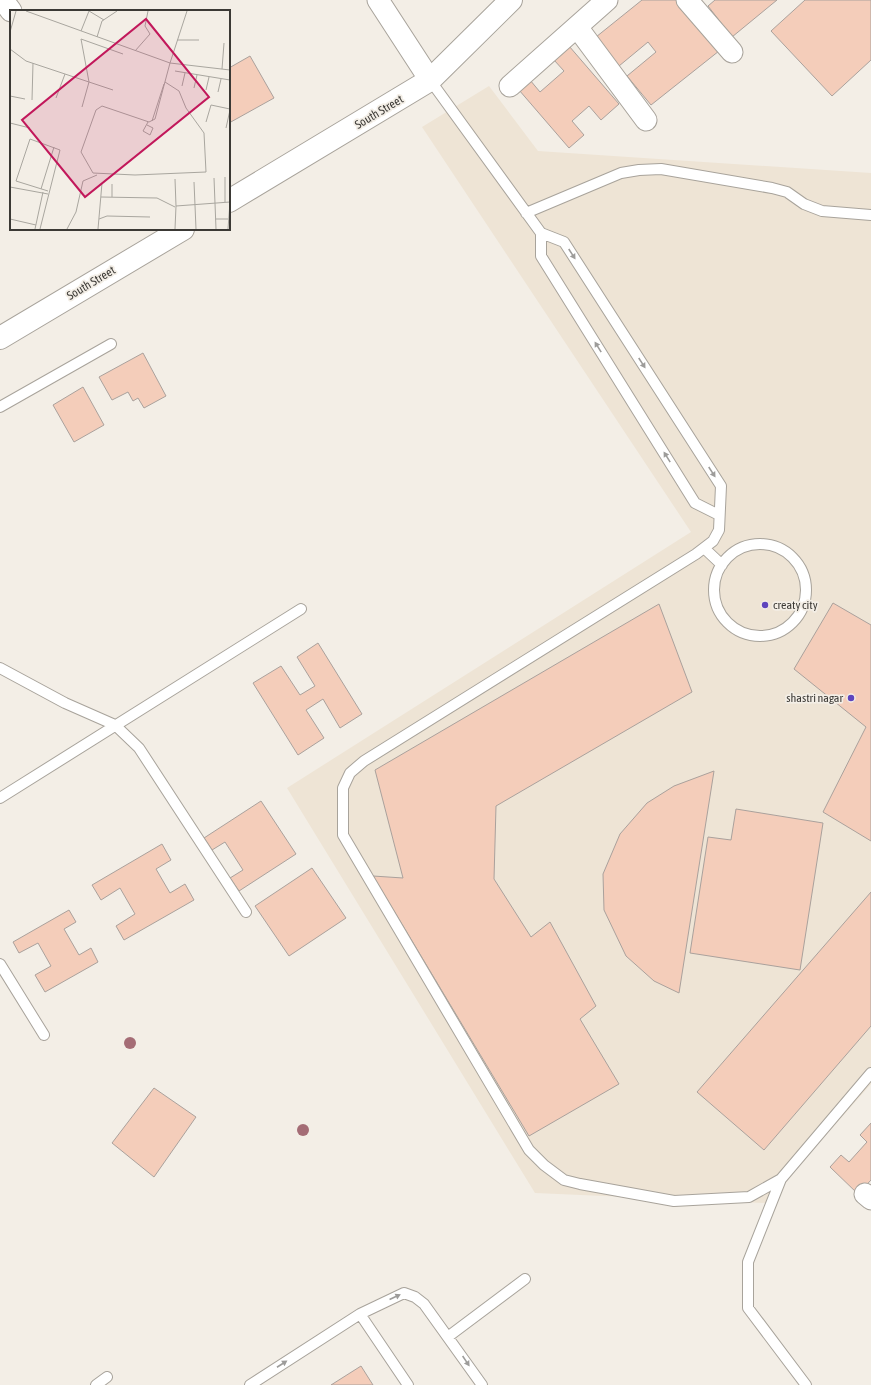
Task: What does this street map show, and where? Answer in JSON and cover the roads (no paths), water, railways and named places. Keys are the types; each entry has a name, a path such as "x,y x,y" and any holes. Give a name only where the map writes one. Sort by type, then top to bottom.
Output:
{"street":[{"path":"3,0 10,10"},
{"path":"378,0 430,80"},
{"name":"South Street","path":"230,201 430,80 512,0"},
{"path":"510,86 607,0"},
{"path":"687,0 732,52"},
{"path":"577,27 646,120"},
{"name":"South Street","path":"0,338 157,236 179,230"}],"lane":[{"path":"430,80 541,233 564,242 721,486 719,530 713,541 704,548 364,761 350,772 343,788 343,835 525,1143 544,1165 564,1180 674,1201 749,1197 781,1179"},
{"path":"526,213 621,173 661,169 772,188 787,192 804,204 822,211 871,215"},
{"path":"541,233 541,256 695,503 720,515"},
{"path":"0,407 110,344"},
{"path":"760,544 774,546 787,553 798,564 804,578 805,593 802,608 794,620 782,630 768,636 752,636 738,631 726,622 718,609 714,594 715,579 722,565 732,554 745,547 760,544"},
{"path":"704,548 722,565"},
{"path":"0,798 115,724 301,609"},
{"path":"0,668 65,703 115,724 139,748 246,912"},
{"path":"0,964 44,1035"},
{"path":"806,1385 748,1308 748,1262 781,1179 871,1073"},
{"path":"449,1336 525,1279"},
{"path":"250,1385 360,1314 404,1293 415,1297 424,1304 449,1336 482,1385"},
{"path":"360,1314 408,1385"},
{"path":"96,1385 107,1377"}],"place":[{"name":"creaty city","path":"765,605"},
{"name":"shastri nagar","path":"851,698"}]}
